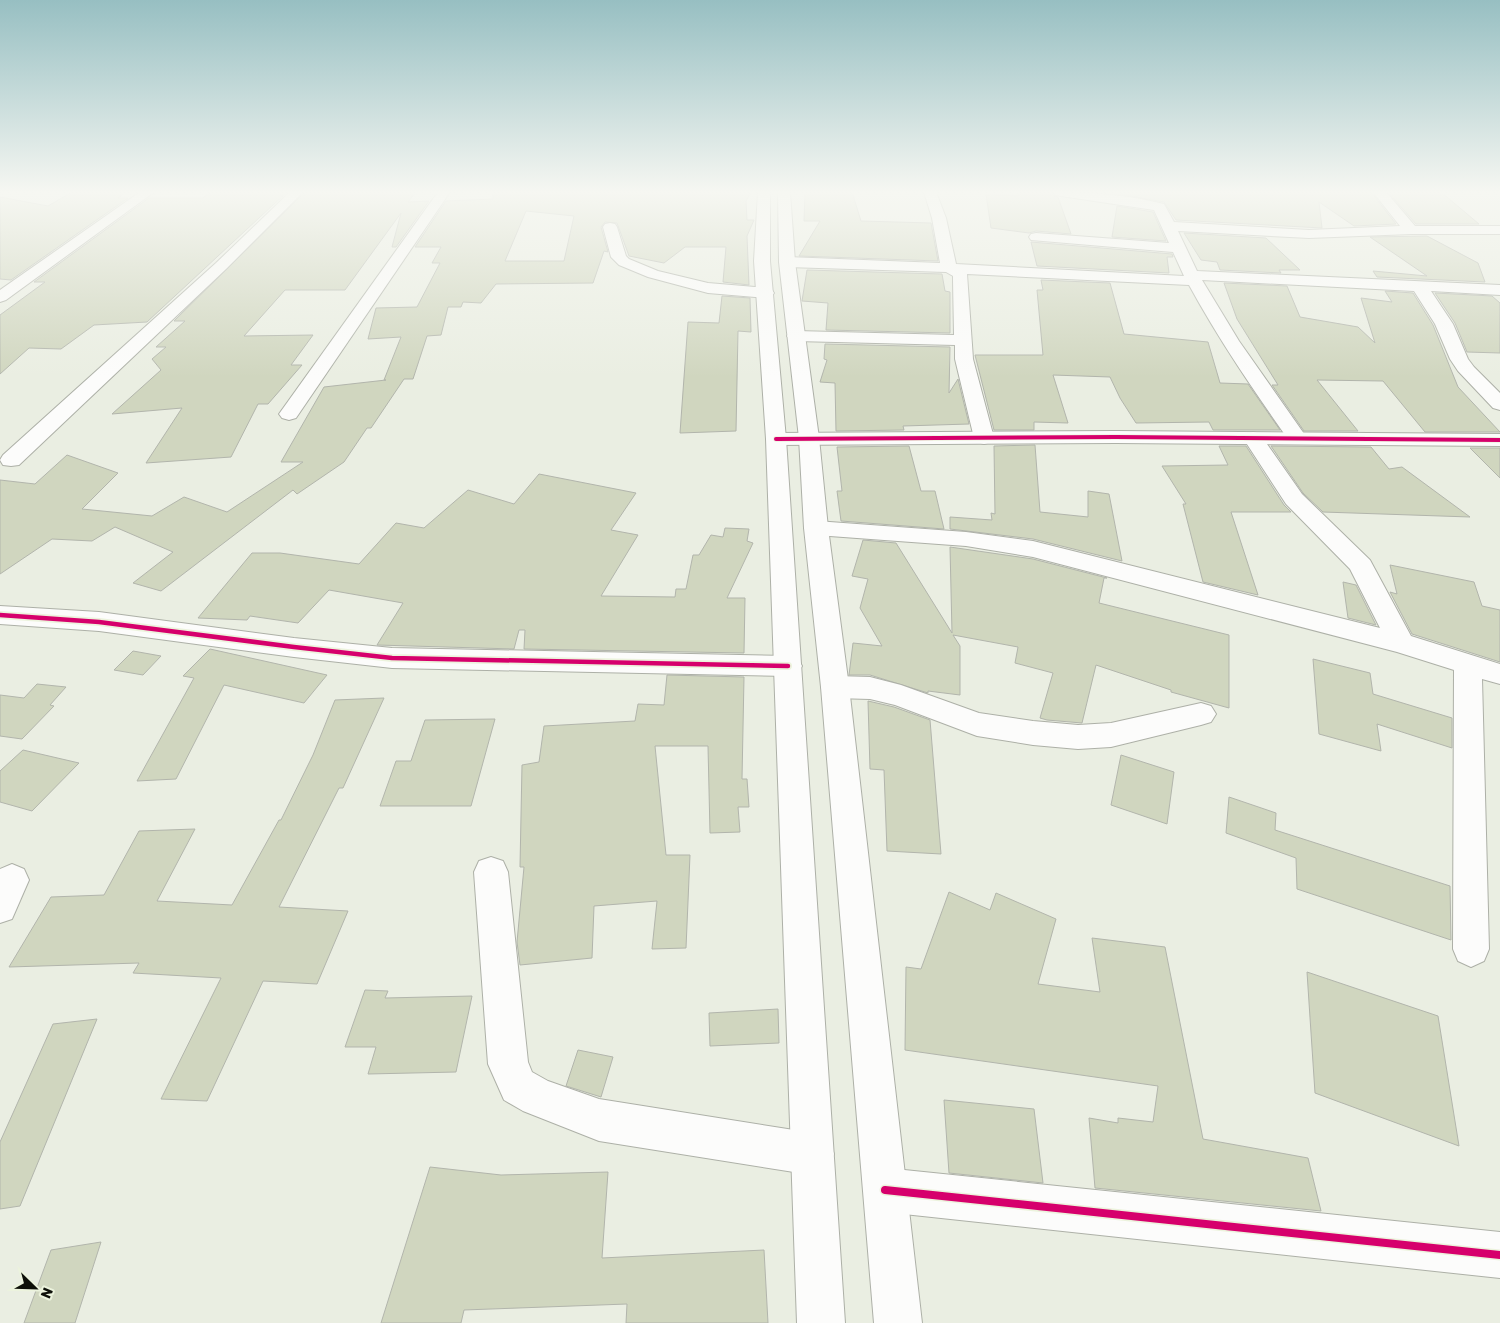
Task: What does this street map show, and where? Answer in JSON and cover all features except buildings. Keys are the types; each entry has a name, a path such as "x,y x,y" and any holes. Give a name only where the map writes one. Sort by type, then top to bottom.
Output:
{"street":[{"path":"0,297 61,254"},
{"path":"11,460 233,254"},
{"path":"289,414 401,254"},
{"path":"618,254 624,262 653,274 708,288 766,293"},
{"path":"762,254 776,439 821,1323"},
{"path":"786,254 809,438 816,528 835,687 898,1323"},
{"path":"946,254 949,268"},
{"path":"1182,254 1193,278 1237,352 1297,438"},
{"path":"786,262 1500,290"},
{"path":"949,268 960,274 964,359 984,438"},
{"path":"1420,287 1444,324 1459,360 1467,371 1500,404"},
{"path":"796,336 962,340"},
{"path":"1252,438 1294,500 1351,554 1361,566 1401,643"},
{"path":"776,439 1297,438 1500,440"},
{"path":"816,528 966,539 1033,549 1401,643 1500,674"},
{"path":"0,615 90,620 344,654 392,658 788,666"},
{"path":"1468,663 1471,949"},
{"path":"835,687 870,688 902,696 977,724 1033,733 1078,737 1110,735 1201,714"},
{"path":"491,872 508,1064 518,1086 537,1097 599,1120 813,1154"},
{"path":"885,1190 1500,1255"}],"cycle path":[{"path":"776,439 1116,437 1500,440"},
{"path":"0,615 49,617 147,627 392,658 788,666"},
{"path":"885,1190 1500,1255"}]}
